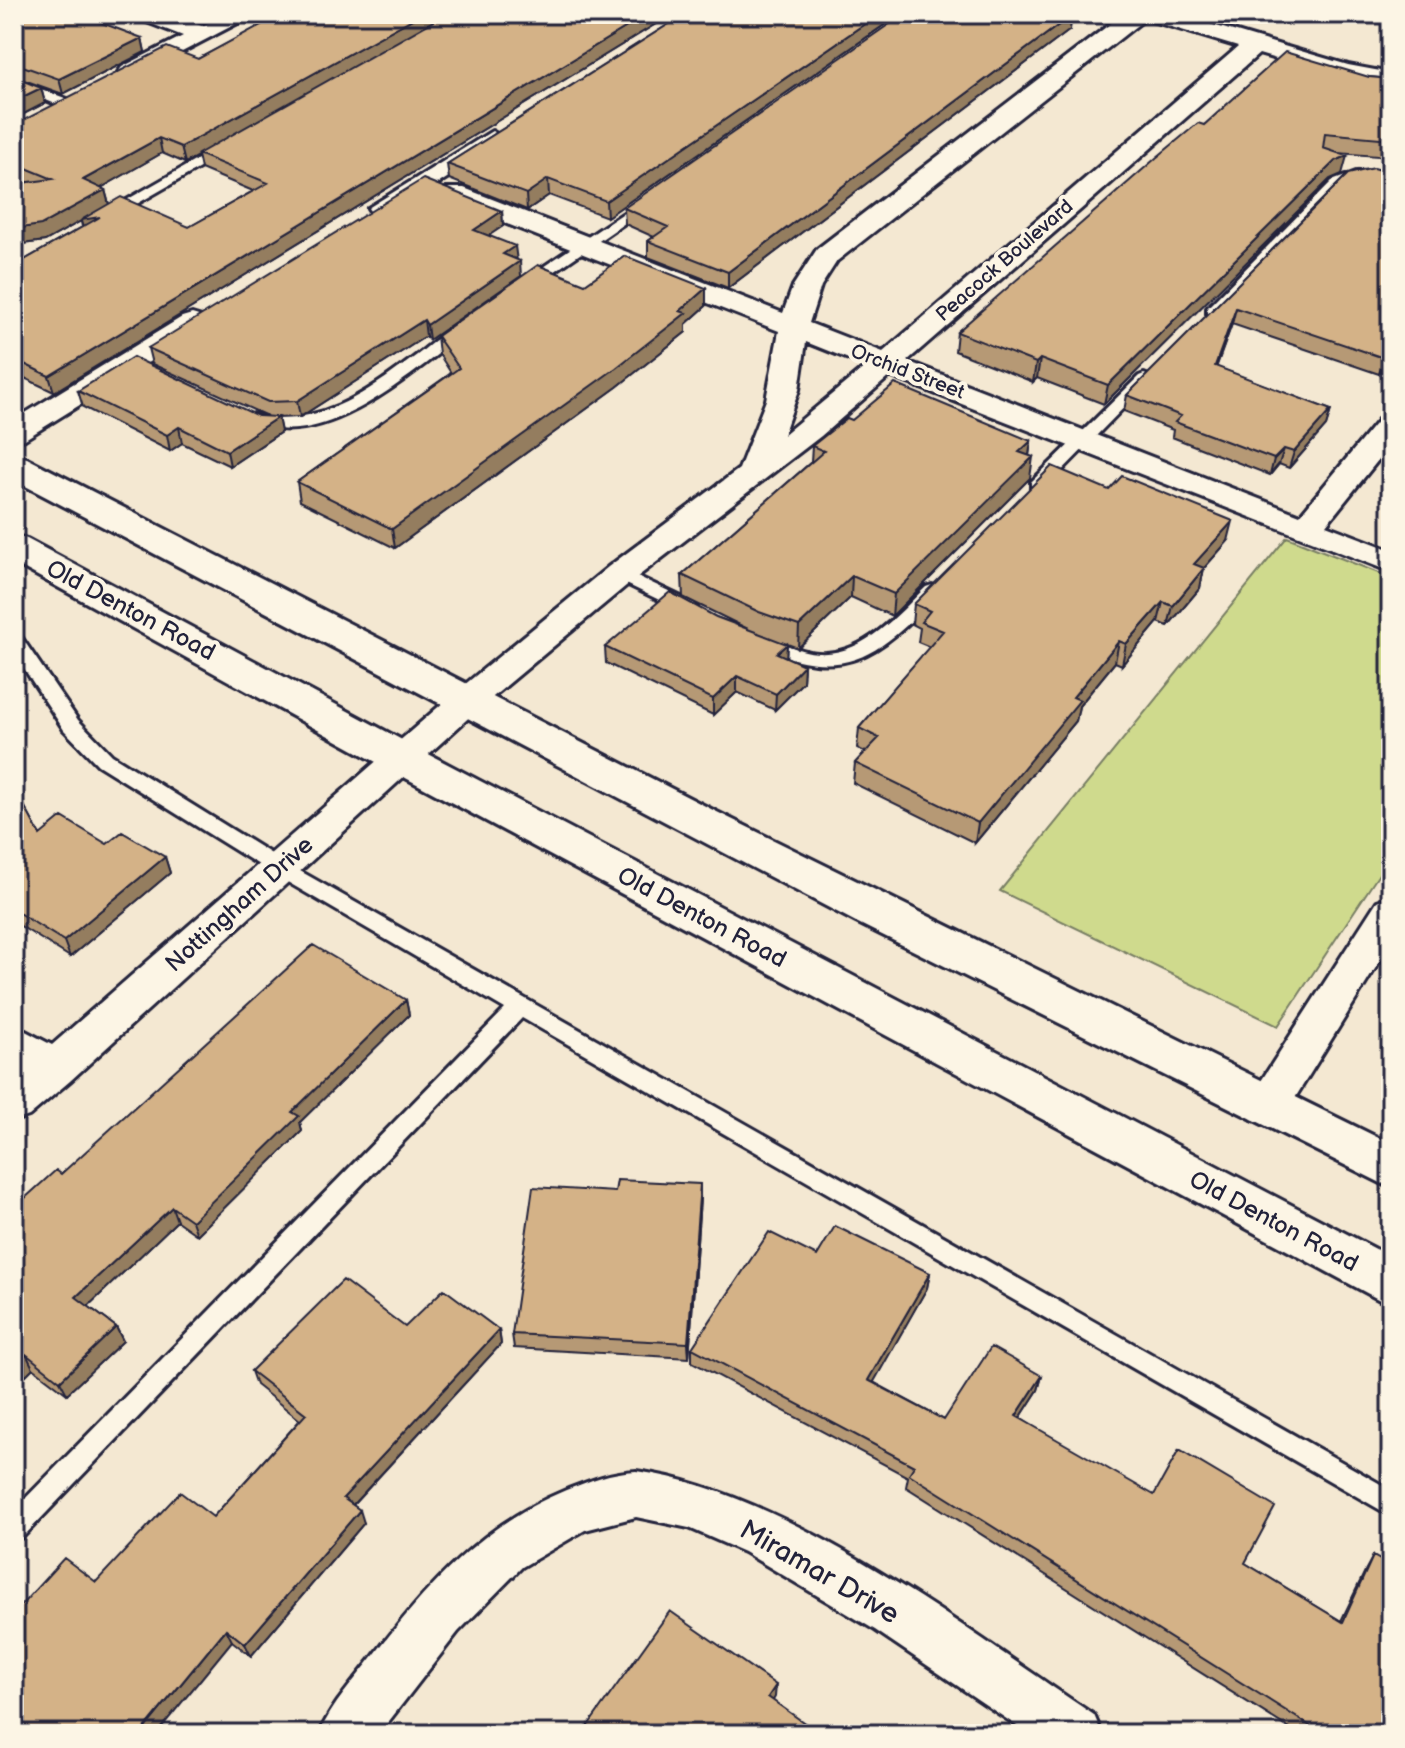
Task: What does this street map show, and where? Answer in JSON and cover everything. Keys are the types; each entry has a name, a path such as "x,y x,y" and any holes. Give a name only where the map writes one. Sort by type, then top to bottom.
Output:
{"main road":[{"path":"14,466 464,703 1041,998 1391,1167"},
{"name":"Old Denton Road","path":"14,547 402,758 1391,1283"}],"street":[{"path":"147,14 203,35"},
{"path":"112,81 244,14"},
{"path":"753,472 783,393 792,326 801,294 827,255 1137,14"},
{"path":"1152,14 1345,72 1391,80"},
{"name":"Peacock Boulevard","path":"464,703 620,574 810,430 1254,46"},
{"path":"44,117 77,99"},
{"path":"357,223 518,123"},
{"name":"Orchid Street","path":"424,182 1391,562"},
{"path":"14,433 136,365 209,313"},
{"path":"1305,529 1391,424"},
{"name":"Nottingham Drive","path":"14,1104 464,703"},
{"path":"1267,1107 1385,932"},
{"path":"14,1041 55,1069"},
{"name":"Miramar Drive","path":"346,1734 447,1604 506,1547 588,1503 634,1493 695,1506 751,1527 877,1601 1075,1734"}],"lane":[{"path":"14,83 77,99"},
{"path":"96,221 234,144"},
{"path":"1194,329 1337,184 1356,176 1391,175"},
{"path":"515,293 662,191"},
{"path":"240,413 268,426 300,425 337,415 477,319"},
{"path":"1022,501 1160,362"},
{"path":"620,574 703,614"},
{"path":"745,634 787,654 829,662 859,654 888,634 944,579"},
{"path":"14,639 71,725 105,760 279,868 1391,1504"},
{"path":"14,1528 520,1007"}],"green space":[{"path":"1287,537 1391,578 1391,856 1278,1026 1000,891"}],"building":[{"path":"14,14 78,14 142,38 59,79 14,63"},
{"path":"281,14 421,14 181,147 159,138 83,180 105,190 41,225 14,229 14,184 53,179 14,163 14,125 167,47 198,59"},
{"path":"446,14 648,14 49,376 14,359 14,266 100,217 81,220 121,197 189,227 268,183 198,154"},
{"path":"685,14 879,14 606,201 548,179 526,194 447,164"},
{"path":"904,14 1072,15 728,272 648,241 668,227 624,208"},
{"path":"1285,52 1369,77 1391,79 1391,139 1325,133 1323,148 1347,156 1335,161 1108,385 1040,359 1036,363 957,332 1156,158 1198,123 1204,125"},
{"path":"14,77 41,88 14,101"},
{"path":"1374,168 1391,173 1391,349 1384,358 1236,308 1215,366 1331,410 1294,452 1284,449 1274,459 1175,422 1181,416 1127,395 1348,174"},
{"path":"423,179 502,211 474,230 515,246 503,254 520,261 427,325 424,320 297,401 268,402 148,348"},
{"path":"625,256 706,288 680,311 686,313 616,368 392,529 297,482 459,368 437,336 538,265 585,284"},
{"path":"133,357 258,416 278,417 227,451 179,427 167,435 78,391"},
{"path":"895,384 1031,441 1019,452 1033,457 894,594 852,576 799,626 759,612 682,575 824,451 812,446 847,418 852,420"},
{"path":"1052,466 1109,490 1122,476 1233,521 1194,564 1204,568 1173,606 1163,602 1126,644 1119,641 1073,697 1080,700 978,823 855,763 879,738 859,728 943,631 921,622 930,611 914,604"},
{"path":"670,592 716,617 787,644 777,653 804,665 776,694 737,676 713,699 605,647"},
{"path":"14,787 40,835 62,817 107,844 122,832 165,857 64,941 14,910"},
{"path":"313,945 406,1000 292,1112 299,1116 192,1221 172,1207 76,1297 116,1327 60,1381 26,1354 14,1367 14,1208 56,1170 61,1174"},
{"path":"617,1180 700,1184 688,1343 512,1334 533,1187 615,1192"},
{"path":"835,1226 930,1273 868,1380 944,1420 991,1347 1042,1376 1016,1416 1154,1495 1179,1450 1275,1507 1245,1563 1343,1622 1373,1556 1391,1566 1391,1734 1323,1734 909,1474 914,1466 692,1348 769,1232 817,1256"},
{"path":"343,1280 405,1327 444,1289 499,1330 343,1498 360,1510 245,1644 226,1629 140,1734 14,1734 14,1613 64,1558 96,1582 180,1492 213,1517 306,1414 251,1371"},
{"path":"670,1611 776,1685 768,1697 820,1734 582,1734"}]}
